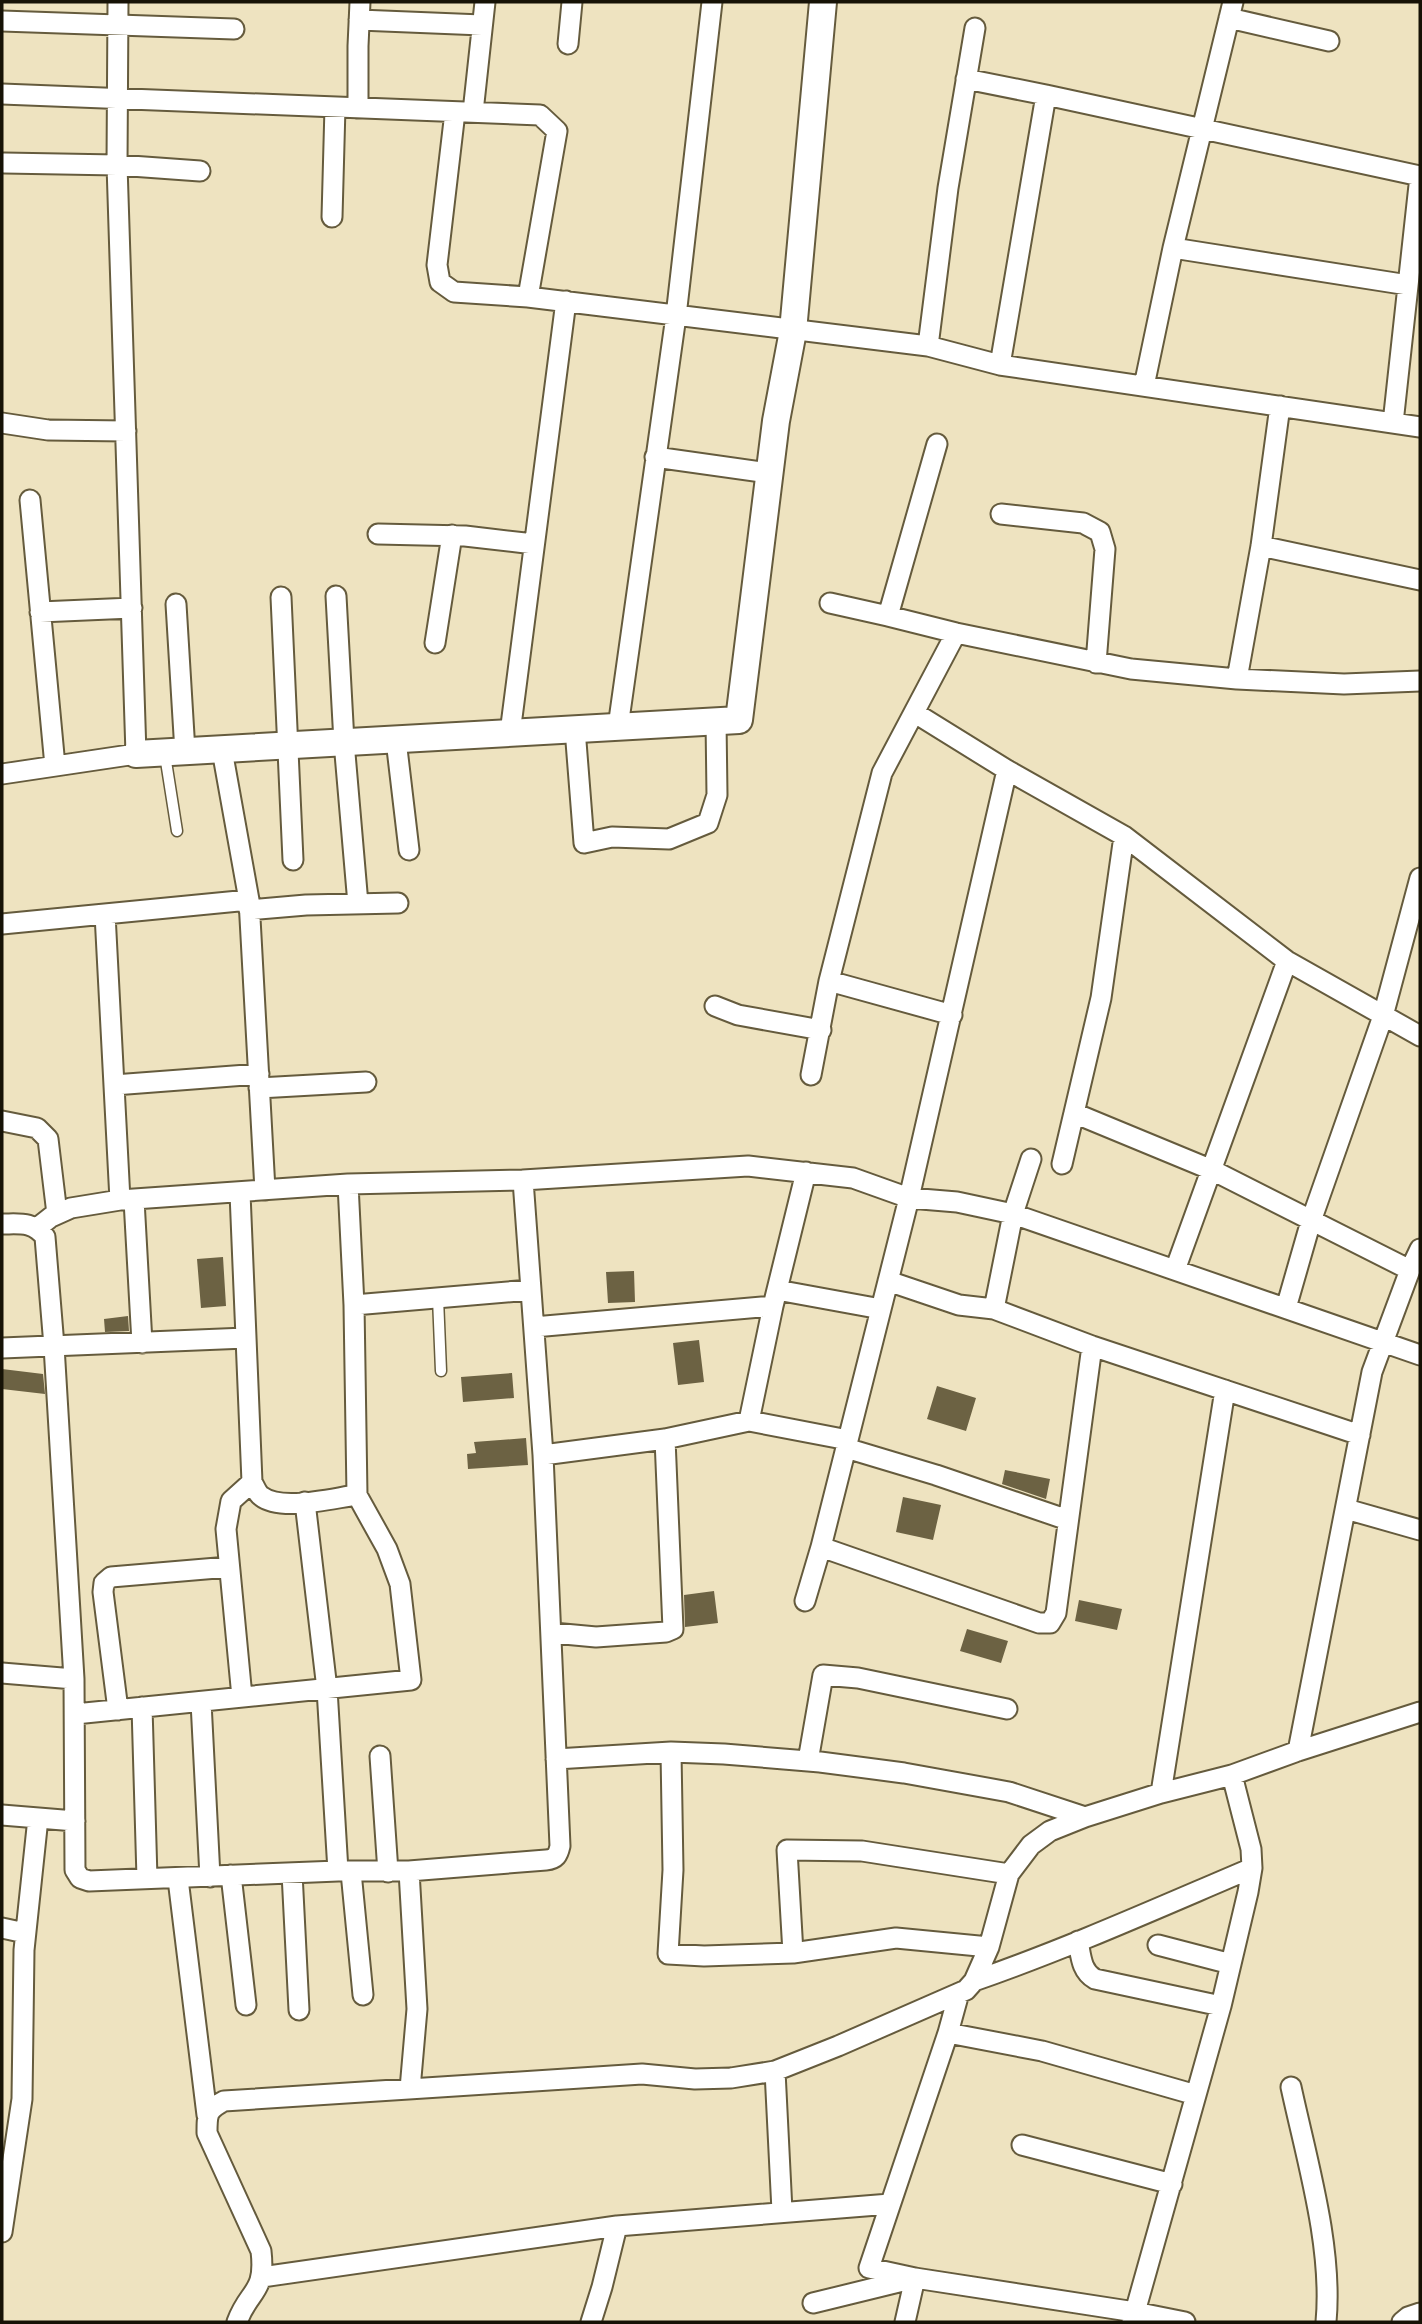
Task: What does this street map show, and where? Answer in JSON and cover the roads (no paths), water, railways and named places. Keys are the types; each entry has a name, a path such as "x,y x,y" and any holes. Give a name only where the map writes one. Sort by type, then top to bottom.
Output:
{"street":[{"path":"118,2 117,165 136,754"},
{"path":"485,2 437,265 440,282 454,292 566,301 928,346 1000,365 1420,427"},
{"path":"568,44 572,2"},
{"path":"618,727 676,316 712,2"},
{"path":"2,774 136,754 739,720 776,421 793,331 823,2"},
{"path":"1144,386 1173,248 1231,10 1329,41"},
{"path":"358,108 360,11 482,25"},
{"path":"2,21 234,29"},
{"path":"928,346 948,188 975,28"},
{"path":"966,79 1420,176 1393,423"},
{"path":"2,94 540,115 557,131 528,297"},
{"path":"1000,365 1046,95"},
{"path":"332,217 335,107"},
{"path":"4,163 117,165 200,171"},
{"path":"1173,248 1408,285"},
{"path":"510,733 566,301"},
{"path":"1237,679 1261,546 1280,406"},
{"path":"2,423 48,430 126,431"},
{"path":"888,616 937,444"},
{"path":"655,457 769,473"},
{"path":"30,500 55,766"},
{"path":"1001,514 1083,523 1100,532 1105,549 1096,663"},
{"path":"378,534 452,535 534,544"},
{"path":"435,643 452,535"},
{"path":"1261,546 1420,580"},
{"path":"335,596 358,904"},
{"path":"281,597 293,860"},
{"path":"830,603 956,633 1131,669 1237,679 1344,684 1420,681"},
{"path":"175,752 176,604"},
{"path":"40,612 132,608"},
{"path":"811,1075 829,981 882,773 956,633"},
{"path":"915,713 1007,770 1124,836 1287,961 1420,1036"},
{"path":"575,729 584,843 612,837 669,839 708,823 717,794 716,721"},
{"path":"396,740 409,850"},
{"path":"222,750 249,905 265,1191"},
{"path":"805,1601 909,1198 1007,770"},
{"path":"1062,1164 1101,999 1124,836"},
{"path":"1286,1308 1311,1221 1383,1016 1420,878"},
{"path":"2,924 249,905 398,903"},
{"path":"105,914 114,1085 142,1343"},
{"path":"1175,1270 1287,961"},
{"path":"829,981 952,1015"},
{"path":"715,1006 738,1015 821,1030"},
{"path":"114,1085 259,1081 366,1082"},
{"path":"1074,1112 1212,1170 1410,1270"},
{"path":"2,1121 37,1128 48,1139 58,1214"},
{"path":"994,1309 1013,1214 1031,1159"},
{"path":"37,1228 71,1208 127,1200 348,1184 523,1180 748,1166 853,1178 909,1198 957,1202 1013,1214 1420,1355"},
{"path":"749,1421 775,1298 806,1172"},
{"path":"2,1224 30,1224 45,1237 74,1679 75,1870 80,1878 89,1881 388,1872 553,1859 561,1846 553,1633 523,1180"},
{"path":"75,1714 411,1680 400,1584 387,1549 357,1495 354,1305 348,1184"},
{"path":"240,1193 252,1482 260,1496 276,1504 357,1495"},
{"path":"1298,1751 1373,1371 1420,1249"},
{"path":"888,1281 959,1305 994,1309 1092,1346 1360,1435"},
{"path":"354,1305 530,1290"},
{"path":"534,1327 775,1298 881,1309"},
{"path":"2,1348 246,1338"},
{"path":"821,1547 1045,1624 1050,1623 1056,1613 1092,1346"},
{"path":"1161,1793 1225,1391"},
{"path":"543,1455 665,1439 749,1421 847,1444 1069,1520"},
{"path":"553,1633 596,1637 666,1632 673,1629 665,1439"},
{"path":"242,1697 226,1529 231,1501 252,1482"},
{"path":"305,1502 345,1872 363,1995"},
{"path":"1346,1509 1420,1530"},
{"path":"118,1710 104,1583 111,1577 229,1567"},
{"path":"2,1673 74,1679"},
{"path":"808,1761 823,1675 858,1678 1007,1709"},
{"path":"201,1702 210,1877"},
{"path":"142,1707 147,1878"},
{"path":"1185,2322 1133,2317 869,2268 948,2033 967,1987 989,1947 1009,1874 1031,1845 1050,1831 1086,1817 1161,1793 1232,1775 1298,1751 1419,1716"},
{"path":"556,1759 671,1752 808,1761 904,1773 1009,1792 1086,1817"},
{"path":"671,1752 673,1870 668,1954 704,1956 793,1953 896,1938 989,1947"},
{"path":"380,1756 388,1872"},
{"path":"1133,2317 1221,2006 1248,1892 1252,1868 1251,1849 1232,1775"},
{"path":"2,1815 75,1821"},
{"path":"2,2232 8,2145 22,2099 25,1933 38,1818"},
{"path":"793,1953 787,1850 862,1851 1009,1874"},
{"path":"207,2115 213,2106 224,2101 642,2074 695,2079 731,2078 775,2071 838,2046 967,1987 1252,1868"},
{"path":"409,1871 417,2009 410,2089"},
{"path":"292,1873 299,2010"},
{"path":"231,1875 246,2005"},
{"path":"178,1879 207,2133 261,2251 262,2277 257,2291 237,2322"},
{"path":"2,1928 25,1933"},
{"path":"1078,1941 1087,1975 1221,2006"},
{"path":"1158,1945 1231,1964"},
{"path":"948,2033 1042,2051 1196,2095"},
{"path":"775,2071 782,2211"},
{"path":"1291,2087 1323,2239 1327,2279 1326,2322"},
{"path":"1022,2145 1172,2184"},
{"path":"262,2277 617,2226 890,2204"},
{"path":"591,2322 603,2287 617,2226"},
{"path":"813,2303 915,2278"},
{"path":"905,2322 915,2278"},
{"path":"1402,2322 1420,2313"}],"lane":[{"path":"175,752 177,831"},
{"path":"438,1298 441,1371"}]}
